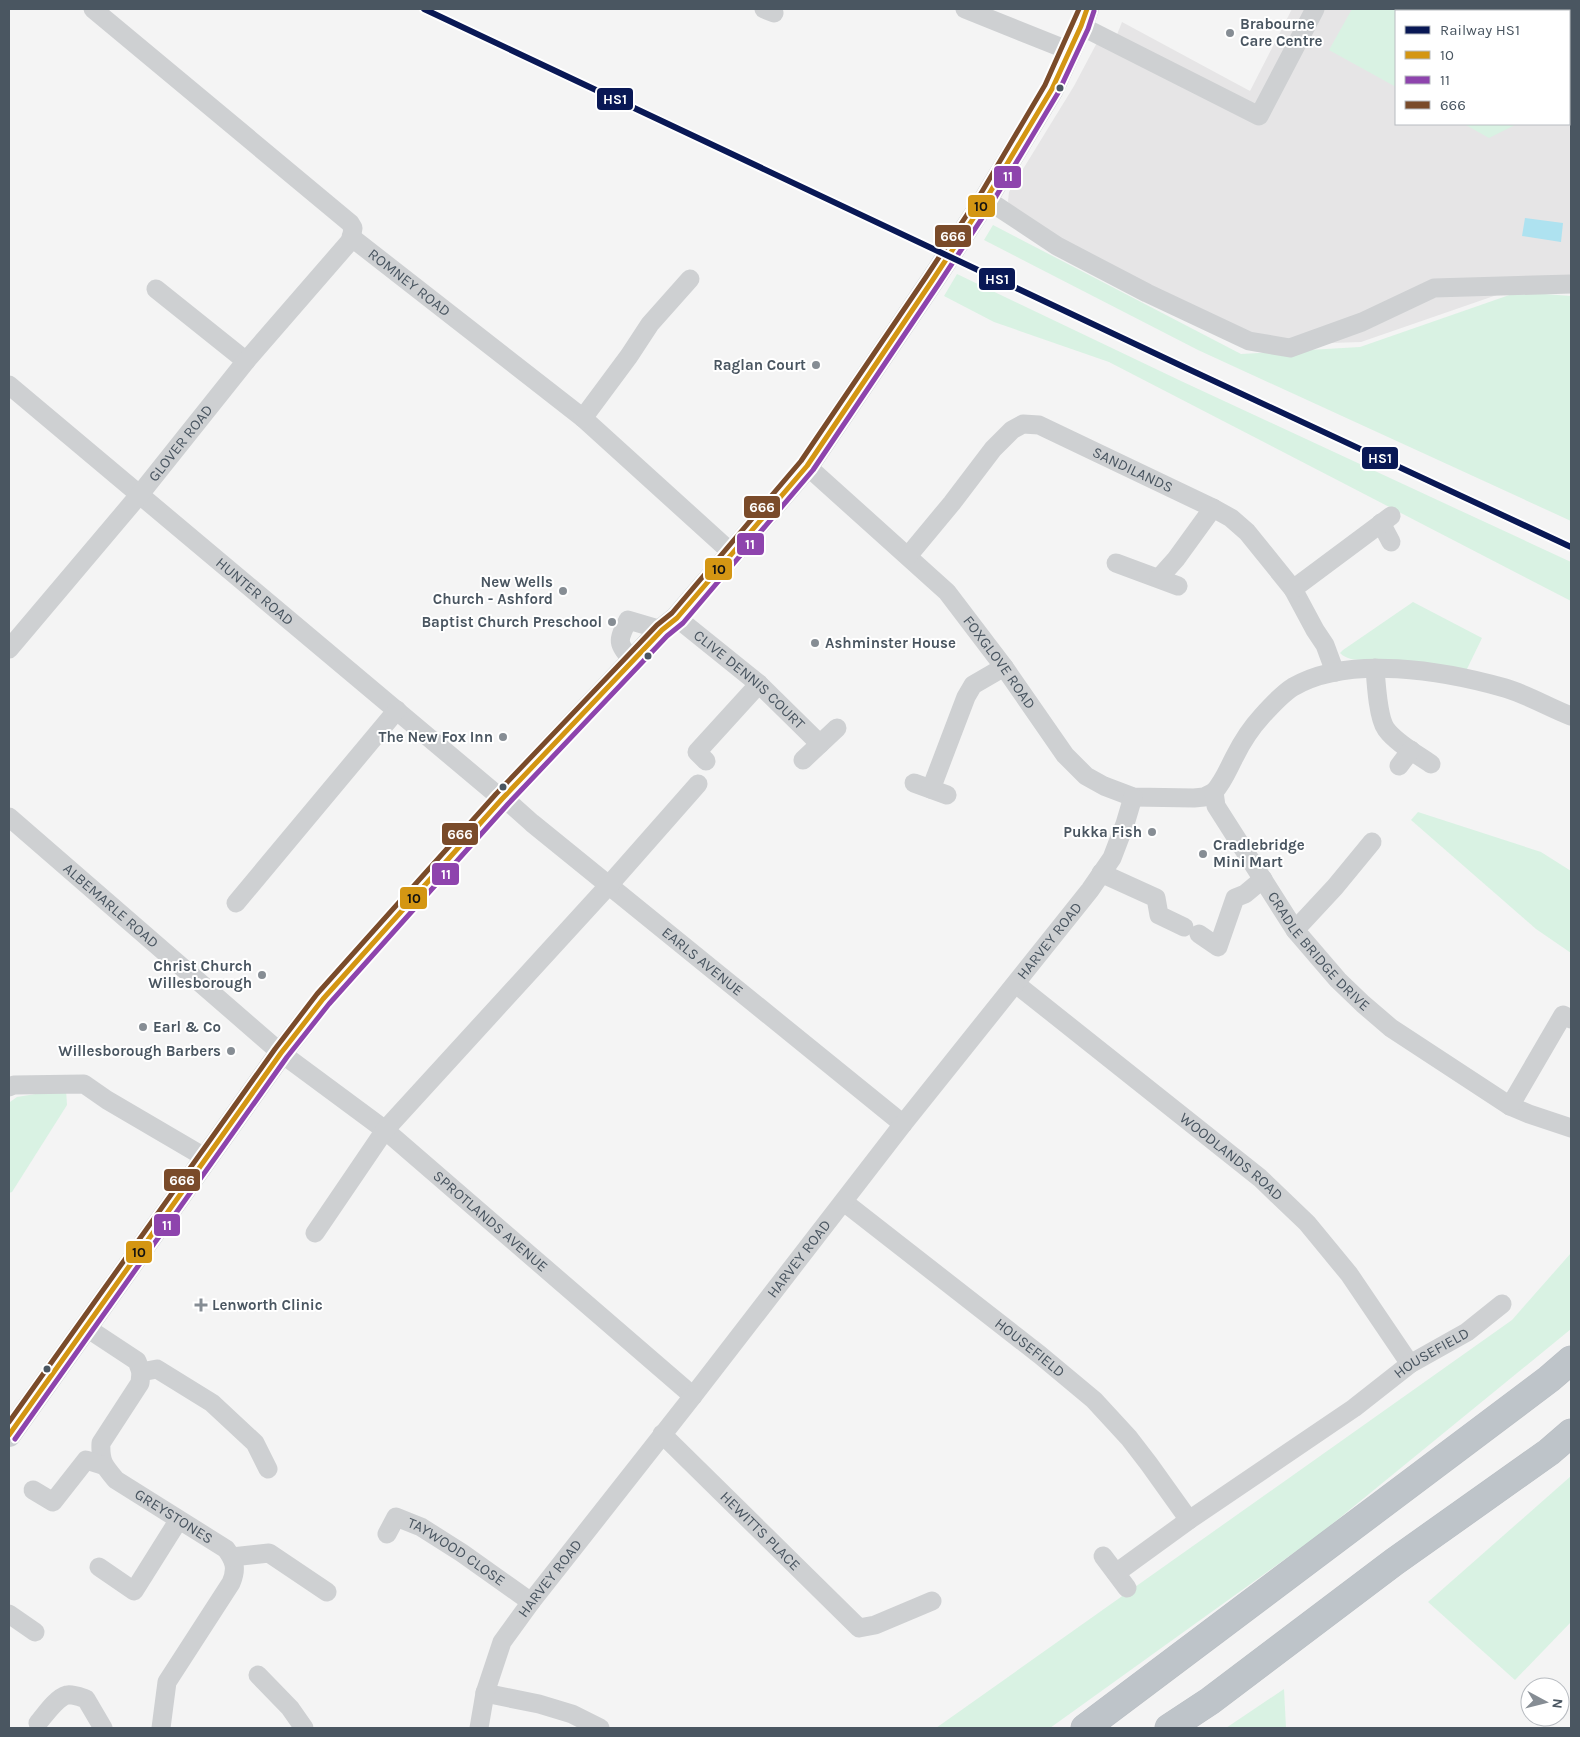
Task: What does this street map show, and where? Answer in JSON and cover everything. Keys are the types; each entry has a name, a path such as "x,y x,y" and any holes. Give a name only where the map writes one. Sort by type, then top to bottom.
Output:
{"highway":[{"path":"1085,1728 1541,1385 1571,1360"},
{"path":"1169,1728 1210,1701 1394,1562 1541,1457 1571,1433"}],"main road":[{"path":"9,1435 281,1053 322,999 502,799 670,624 733,554 807,466 981,207 1052,89 1084,18"}],"street":[{"name":"ROMNEY ROAD","path":"93,9 350,223 353,228 351,237 583,418 733,554"},
{"path":"965,9 1070,51"},
{"path":"1084,18 1259,116 1316,9"},
{"path":"981,207 1147,293 1249,341 1290,348 1362,322 1434,288 1571,284"},
{"name":"GLOVER ROAD","path":"9,649 140,494 246,361 351,240 351,237"},
{"path":"583,418 650,324 690,279"},
{"path":"156,289 246,361"},
{"name":"HUNTER ROAD","path":"9,384 502,799"},
{"name":"SANDILANDS","path":"908,556 993,449 1012,430 1023,424 1039,425 1231,518 1247,532 1293,589 1325,645 1335,672"},
{"name":"FOXGLOVE ROAD","path":"807,466 947,592 1066,755 1086,776 1104,786 1133,797 1194,798 1214,792"},
{"path":"1159,578 1176,559 1212,508"},
{"path":"1293,589 1386,519 1391,542"},
{"path":"1116,563 1178,586"},
{"path":"633,661 619,643 619,638 628,620 633,623 670,624"},
{"name":"CLIVE DENNIS COURT","path":"670,624 759,684 820,744"},
{"path":"931,789 966,697 973,685 1004,668"},
{"path":"1376,668 1383,724 1387,730 1431,764"},
{"path":"1214,792 1221,784 1244,740 1262,715 1292,688 1321,675 1335,672 1376,668 1409,670 1463,679 1506,689 1571,716"},
{"path":"706,761 697,752 759,684"},
{"path":"236,903 397,710"},
{"path":"803,760 837,728"},
{"path":"1399,766 1411,750"},
{"path":"315,1232 385,1130 609,885 698,784"},
{"name":"CRADLE BRIDGE DRIVE","path":"1214,792 1216,806 1295,930 1338,980 1363,1004 1391,1028 1510,1106 1571,1128"},
{"name":"HARVEY ROAD","path":"479,1728 485,1693 502,1642 530,1602 693,1396 903,1124 1090,890 1112,858 1133,797"},
{"name":"EARLS AVENUE","path":"502,799 903,1124"},
{"name":"ALBEMARLE ROAD","path":"9,817 281,1053"},
{"path":"1295,930 1355,875 1372,842"},
{"path":"1101,873 1156,898 1159,916 1191,931 1218,947 1235,898 1245,894 1264,879"},
{"name":"WOODLANDS ROAD","path":"1016,984 1260,1178 1307,1223 1348,1274 1410,1364"},
{"path":"1510,1106 1563,1014 1571,1019"},
{"name":"SPROTLANDS AVENUE","path":"281,1053 385,1130 693,1396"},
{"path":"9,1087 22,1084 84,1084 107,1100 206,1158"},
{"name":"HOUSEFIELD","path":"844,1202 1040,1355 1094,1400 1144,1457 1189,1520"},
{"name":"HOUSEFIELD","path":"1116,1573 1189,1520 1354,1408 1410,1364 1467,1332 1502,1304"},
{"path":"33,1490 53,1502 86,1460 102,1465 100,1453 102,1443 140,1383 141,1372 137,1361 86,1328"},
{"path":"141,1372 157,1370 212,1403 255,1443 268,1469"},
{"name":"HEWITTS PLACE","path":"662,1434 859,1628 876,1625 932,1601"},
{"name":"GREYSTONES","path":"102,1465 116,1480 178,1521 226,1549 232,1557"},
{"name":"TAYWOOD CLOSE","path":"387,1534 396,1517 421,1527 462,1553 530,1602"},
{"path":"99,1567 134,1591 178,1521"},
{"path":"161,1728 167,1682 232,1583 236,1566 232,1557 269,1553 328,1592"},
{"path":"1104,1556 1127,1588"},
{"path":"9,1614 35,1632"},
{"path":"258,1675 290,1708 304,1728"},
{"path":"485,1693 539,1704 572,1714 600,1728"},
{"path":"38,1724 51,1707 66,1695 75,1695 86,1699 103,1728"}],"shaded area":[{"path":"1292,9 1571,9 1571,293 1517,288 1361,342 1239,346 1011,210 1008,201 1009,192 1074,86 1100,37 1114,42 1122,22 1250,91"}],"green space":[{"path":"1352,9 1571,9 1571,70 1570,10 1395,10 1395,86 1329,50"},
{"path":"1466,125 1515,125 1489,138"},
{"path":"993,225 1241,354 1360,347 1518,292 1571,296 1571,521 1198,350 984,240"},
{"path":"957,274 1181,381 1571,562 1571,601 1109,362 994,322 944,296"},
{"path":"1413,602 1482,638 1466,671 1418,662 1354,659 1343,656 1340,653 1343,650"},
{"path":"1418,812 1541,852 1571,871 1571,953 1536,929 1411,820"},
{"path":"66,1089 67,1105 12,1192 9,1193 10,1102 17,1097"},
{"path":"1571,1253 1571,1329 1320,1534 1050,1728 936,1728 1512,1320"},
{"path":"1571,1476 1571,1622 1515,1680 1428,1602"},
{"path":"1284,1689 1286,1728 1226,1728"}],"water":[{"path":"1525,218 1563,223 1561,242 1522,236"}],"rail line":[{"name":"HS1","path":"424,9 1571,547"}],"transit line":[{"name":"666","path":"9,1422 275,1049 317,994 496,794 657,625 672,613 801,461 980,195 1045,85 1079,9"},
{"name":"10","path":"9,1435 281,1053 323,999 502,799 662,630 677,618 807,466 986,199 1052,89 1087,9"},
{"name":"11","path":"15,1439 287,1057 329,1004 508,804 667,636 683,623 813,470 992,203 1058,93 1088,29 1094,11"}],"place":[{"name":"Brabourne Care Centre","path":"1230,33"},
{"name":"Raglan Court","path":"816,365"},
{"name":"New Wells Church - Ashford","path":"563,591"},
{"name":"Baptist Church Preschool","path":"612,622"},
{"name":"Ashminster House","path":"815,643"},
{"name":"The New Fox Inn","path":"503,737"},
{"name":"Pukka Fish","path":"1152,832"},
{"name":"Cradlebridge Mini Mart","path":"1203,854"},
{"name":"Christ Church Willesborough","path":"262,975"},
{"name":"Earl & Co","path":"143,1027"},
{"name":"Willesborough Barbers","path":"231,1051"},
{"name":"Lenworth Clinic","path":"201,1305"}]}
